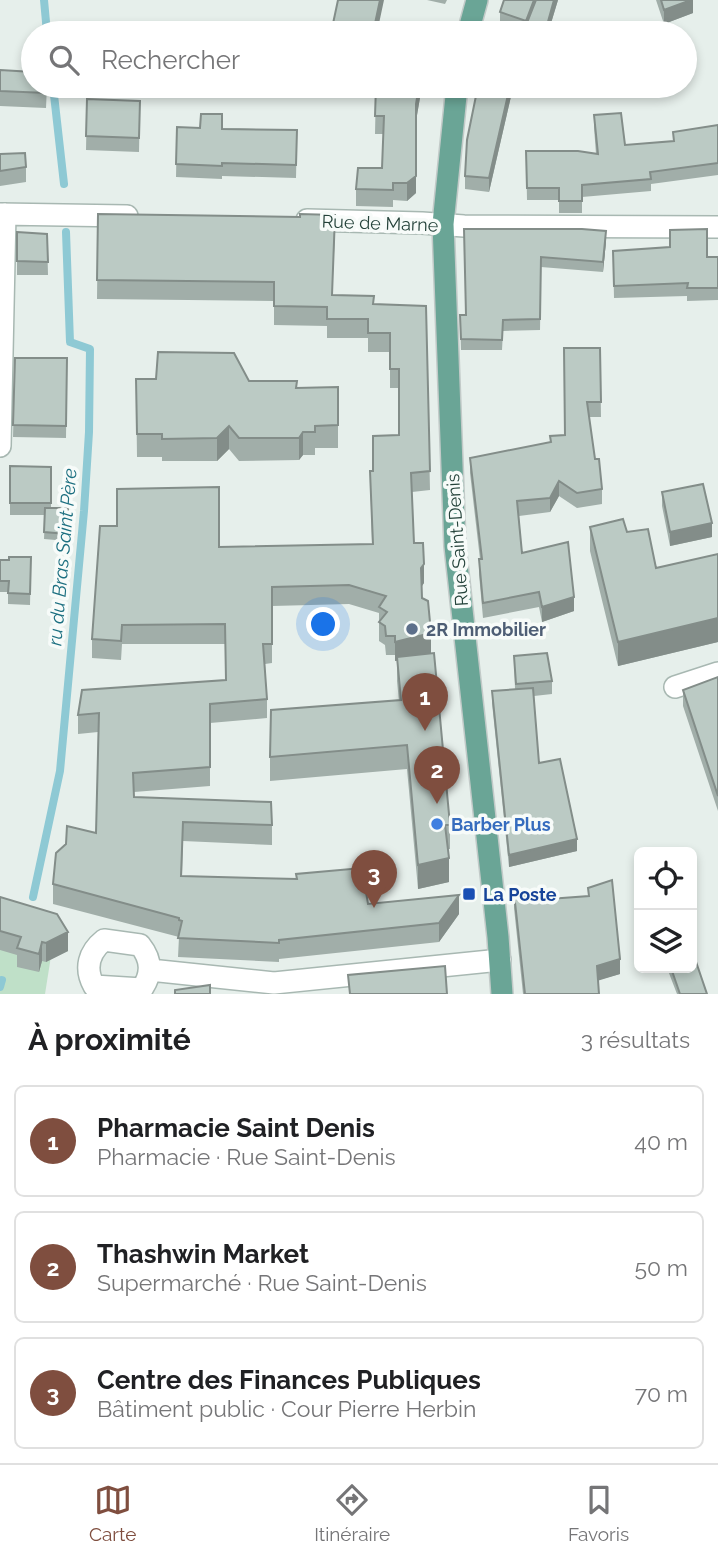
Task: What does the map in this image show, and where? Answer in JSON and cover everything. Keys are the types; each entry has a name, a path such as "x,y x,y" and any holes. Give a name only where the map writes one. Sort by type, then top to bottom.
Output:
{"main road":[{"path":"471,21 477,0"},
{"name":"Rue Saint-Denis","path":"456,98 443,224 455,546 502,994"}],"street":[{"path":"0,446 3,214 147,216"},
{"name":"Rue de Marne","path":"285,220 464,226 718,227"},
{"path":"675,687 718,673"},
{"path":"150,970 274,983 500,960"}],"green space":[{"path":"0,916 51,956 45,994 0,994"}],"building":[{"path":"338,0 380,0 376,21 334,21"},
{"path":"504,0 534,0 526,21 500,12"},
{"path":"536,0 554,0 548,21 528,21"},
{"path":"661,0 691,0 664,10"},
{"path":"0,70 21,71 21,92 0,91"},
{"path":"376,98 417,98 416,176 407,183 393,183 393,190 356,189 358,168 382,168 384,116 375,116"},
{"path":"476,98 507,98 489,178 465,176 467,140"},
{"path":"87,99 140,101 139,138 86,136"},
{"path":"621,113 625,145 674,141 673,132 718,125 718,163 650,172 651,179 582,185 582,201 559,201 559,188 527,188 526,151 578,151 598,154 594,115"},
{"path":"201,114 222,114 222,129 297,130 296,165 176,164 177,127 200,128"},
{"path":"25,153 26,167 0,171 0,154"},
{"path":"98,214 300,217 300,214 335,215 332,295 374,296 373,304 426,306 430,471 411,473 414,543 423,543 422,598 428,601 431,633 395,642 395,636 386,636 385,626 379,622 387,612 379,607 386,596 349,585 272,587 272,644 263,644 267,699 210,704 210,767 133,773 134,797 271,802 272,825 183,822 181,876 297,879 296,874 362,868 368,904 459,895 439,923 279,940 279,943 178,938 182,921 179,918 53,884 56,853 66,844 67,826 96,833 99,713 78,715 82,690 226,680 225,624 122,625 121,641 92,639 100,526 117,526 117,489 219,487 219,547 373,544 370,471 373,471 373,436 399,435 399,369 390,369 390,333 368,333 368,319 327,319 327,307 274,306 274,282 97,280"},
{"path":"464,229 606,231 603,262 541,257 540,319 503,320 502,340 461,339 460,315 466,315"},
{"path":"707,229 707,257 718,257 718,288 687,288 688,283 614,286 613,251 670,247 670,230"},
{"path":"17,232 47,234 48,262 17,261"},
{"path":"564,348 600,348 601,402 587,402 595,459 599,459 602,489 577,493 559,481 550,498 517,501 522,553 568,542 574,597 542,607 539,592 483,603 479,559 482,559 470,458 551,442 550,436 565,435"},
{"path":"158,352 234,353 249,381 297,381 296,388 338,387 338,425 315,426 315,432 303,432 299,438 239,438 229,426 217,438 162,439 162,434 137,434 136,379 156,379"},
{"path":"15,358 67,358 66,426 13,425"},
{"path":"10,466 51,467 51,503 10,503"},
{"path":"703,484 712,523 670,532 662,492"},
{"path":"45,508 68,508 67,534 44,532"},
{"path":"623,519 627,532 648,529 656,568 718,554 718,618 618,642 590,527"},
{"path":"9,557 31,557 30,594 8,593 9,581 0,581 0,560 9,560"},
{"path":"434,653 450,825 445,825 449,858 418,865 407,745 270,757 271,710 401,700 397,657"},
{"path":"547,653 552,681 516,684 514,656"},
{"path":"718,677 718,796 683,690"},
{"path":"533,688 539,763 560,759 577,839 509,855 492,691"},
{"path":"612,880 620,959 597,966 599,994 525,994 514,893 534,891 535,900 589,896 588,888"},
{"path":"0,897 57,914 68,932 46,943 42,942 39,954 17,948 21,937 0,931"},
{"path":"697,965 707,994 680,994 673,973 697,973"},
{"path":"445,966 447,994 350,994 348,975"},
{"path":"210,985 210,994 175,994 175,990"}],"waterway":[{"name":"ru du Bras Saint Père","path":"44,0 46,21"},
{"name":"ru du Bras Saint Père","path":"54,98 64,184"},
{"name":"ru du Bras Saint Père","path":"33,897 60,771 89,432 90,349 70,342 66,232"},
{"name":"ru du Bras Saint Père","path":"0,987 2,980"}],"place":[{"name":"2R Immobilier","path":"412,629"},
{"name":"Pharmacie Saint Denis","path":"425,731"},
{"name":"Thashwin Market","path":"437,804"},
{"name":"Barber Plus","path":"437,824"},
{"name":"La Poste","path":"469,894"},
{"name":"Centre des Finances Publiques","path":"374,908"}]}
